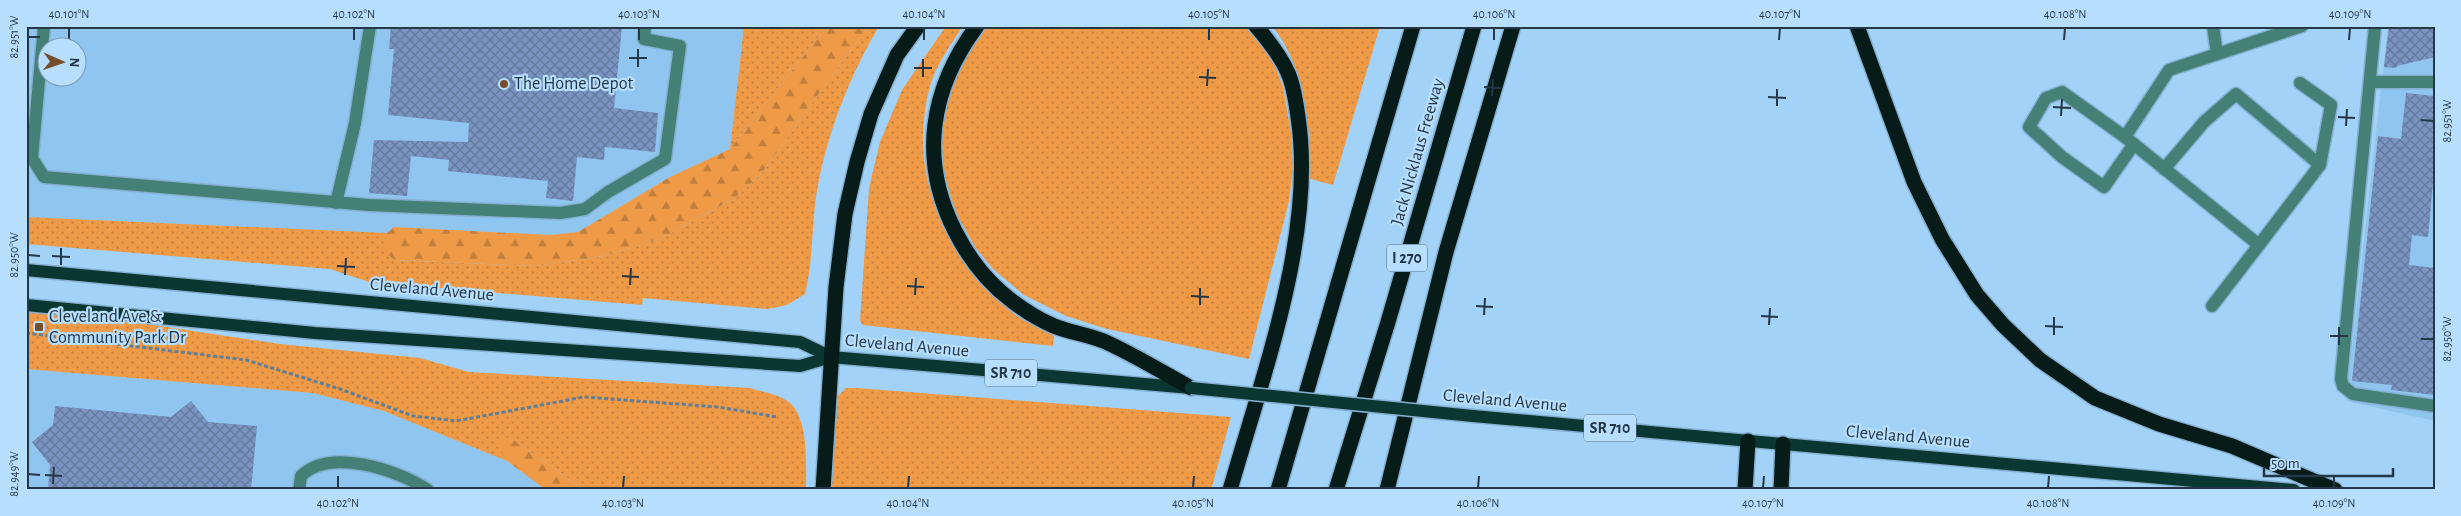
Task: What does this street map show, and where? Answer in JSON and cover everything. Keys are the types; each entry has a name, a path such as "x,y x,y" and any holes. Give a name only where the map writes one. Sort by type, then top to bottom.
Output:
{"highway":[{"path":"823,490 836,287 845,214 871,114 896,55 918,26"},
{"path":"977,26 960,50 944,83 936,116 933,150 937,186 948,218 964,250 988,279 1012,300 1053,326 1107,342 1191,388"},
{"path":"1230,490 1284,299 1301,204 1302,140 1288,72 1268,40 1256,26"},
{"path":"1278,490 1413,26"},
{"name":"Jack Nicklaus Freeway","path":"1336,490 1388,322 1474,26"},
{"path":"1387,490 1446,252 1513,26"},
{"path":"1857,26 1914,182 1942,239 1976,296 2003,325 2040,360 2095,398 2159,424 2232,446 2335,490"},
{"path":"1745,490 1748,441"},
{"path":"1781,490 1783,444"}],"main road":[{"name":"Cleveland Avenue","path":"26,270 800,342 831,357 1191,388 1473,416 2294,490"},
{"name":"Cleveland Avenue","path":"26,305 315,333 780,365 800,366 831,357"}],"street":[{"path":"44,26 32,158 44,178 336,202 560,213 585,209 608,192 665,159 680,46 644,39 645,26"},
{"path":"336,202 355,123 370,26"},
{"path":"2213,26 2217,54"},
{"path":"2259,244 2130,141 2062,92 2046,98 2029,127 2062,157 2104,187 2130,141 2169,70 2302,26"},
{"path":"2375,26 2341,379 2343,386 2353,394 2435,406"},
{"path":"2370,82 2435,82"},
{"path":"2212,306 2320,165 2331,105 2300,83"},
{"path":"2164,169 2204,122 2236,94 2320,165"},
{"path":"299,490 300,476 308,469 321,464 343,462 388,471 428,490"}],"path":[{"path":"26,333 246,360 340,389 413,416 456,421 584,398 718,406 777,417"},
{"path":"1847,490 1885,490"}],"shaded area":[{"path":"26,26 744,26 730,149 670,177 578,232 551,235 394,227 387,233 26,217"},
{"path":"2388,26 2435,26 2435,421 2346,401"},
{"path":"26,369 313,393 384,411 507,461 546,490 26,490"}],"green space":[{"path":"744,26 827,26 730,149"},
{"path":"827,26 868,26 761,174 735,198 658,240 599,257 536,266 394,260 386,252 387,233 394,227 551,235 578,232 670,177 730,149"},
{"path":"868,26 879,26 850,83 834,123 818,185 810,267 805,294 787,305 768,309 643,298 642,305 369,282 330,269 26,244 26,217 387,233 387,252 394,260 536,266 599,257 658,240 735,198 761,174"},
{"path":"946,26 963,26 936,70 930,86 924,119 923,151 928,182 937,212 951,241 990,292 1014,314 1054,336 1053,346 863,325 860,321 869,188 880,142 902,90"},
{"path":"984,26 1249,26 1252,29 1272,59 1283,87 1291,133 1293,169 1289,201 1249,359 1107,329 1066,316 1024,295 993,269 975,247 956,213 942,168 940,143 943,111 959,62"},
{"path":"1272,26 1380,26 1333,185 1307,178 1303,99 1292,60 1284,42"},
{"path":"26,312 100,317 280,344 420,358 469,372 750,388 781,397 790,403 801,420 806,456 806,490 584,490 511,438 498,445 507,461 384,411 313,393 26,369"},
{"path":"846,388 1231,417 1211,490 826,490 830,422 836,421 838,396"},
{"path":"501,437 511,438 584,490 546,490 507,461 497,445"}],"building":[{"name":"The Home Depot","path":"391,26 622,26 614,108 658,113 655,152 605,147 604,160 577,157 573,201 546,198 548,181 448,171 449,160 411,156 407,196 369,193 374,140 468,142 469,123 388,115 394,49 389,49"},
{"path":"2389,26 2435,26 2435,57 2397,66 2396,68 2384,67"},
{"path":"2406,93 2435,96 2435,162 2428,237 2412,235 2409,265 2435,268 2435,395 2391,390 2392,385 2352,381 2378,136 2401,139"},
{"path":"191,401 208,422 257,426 251,490 48,490 50,465 32,442 53,425 55,406 171,417"}],"place":[{"name":"The Home Depot","path":"504,84"},
{"name":"Cleveland Ave & Community Park Dr","path":"39,327"}]}
